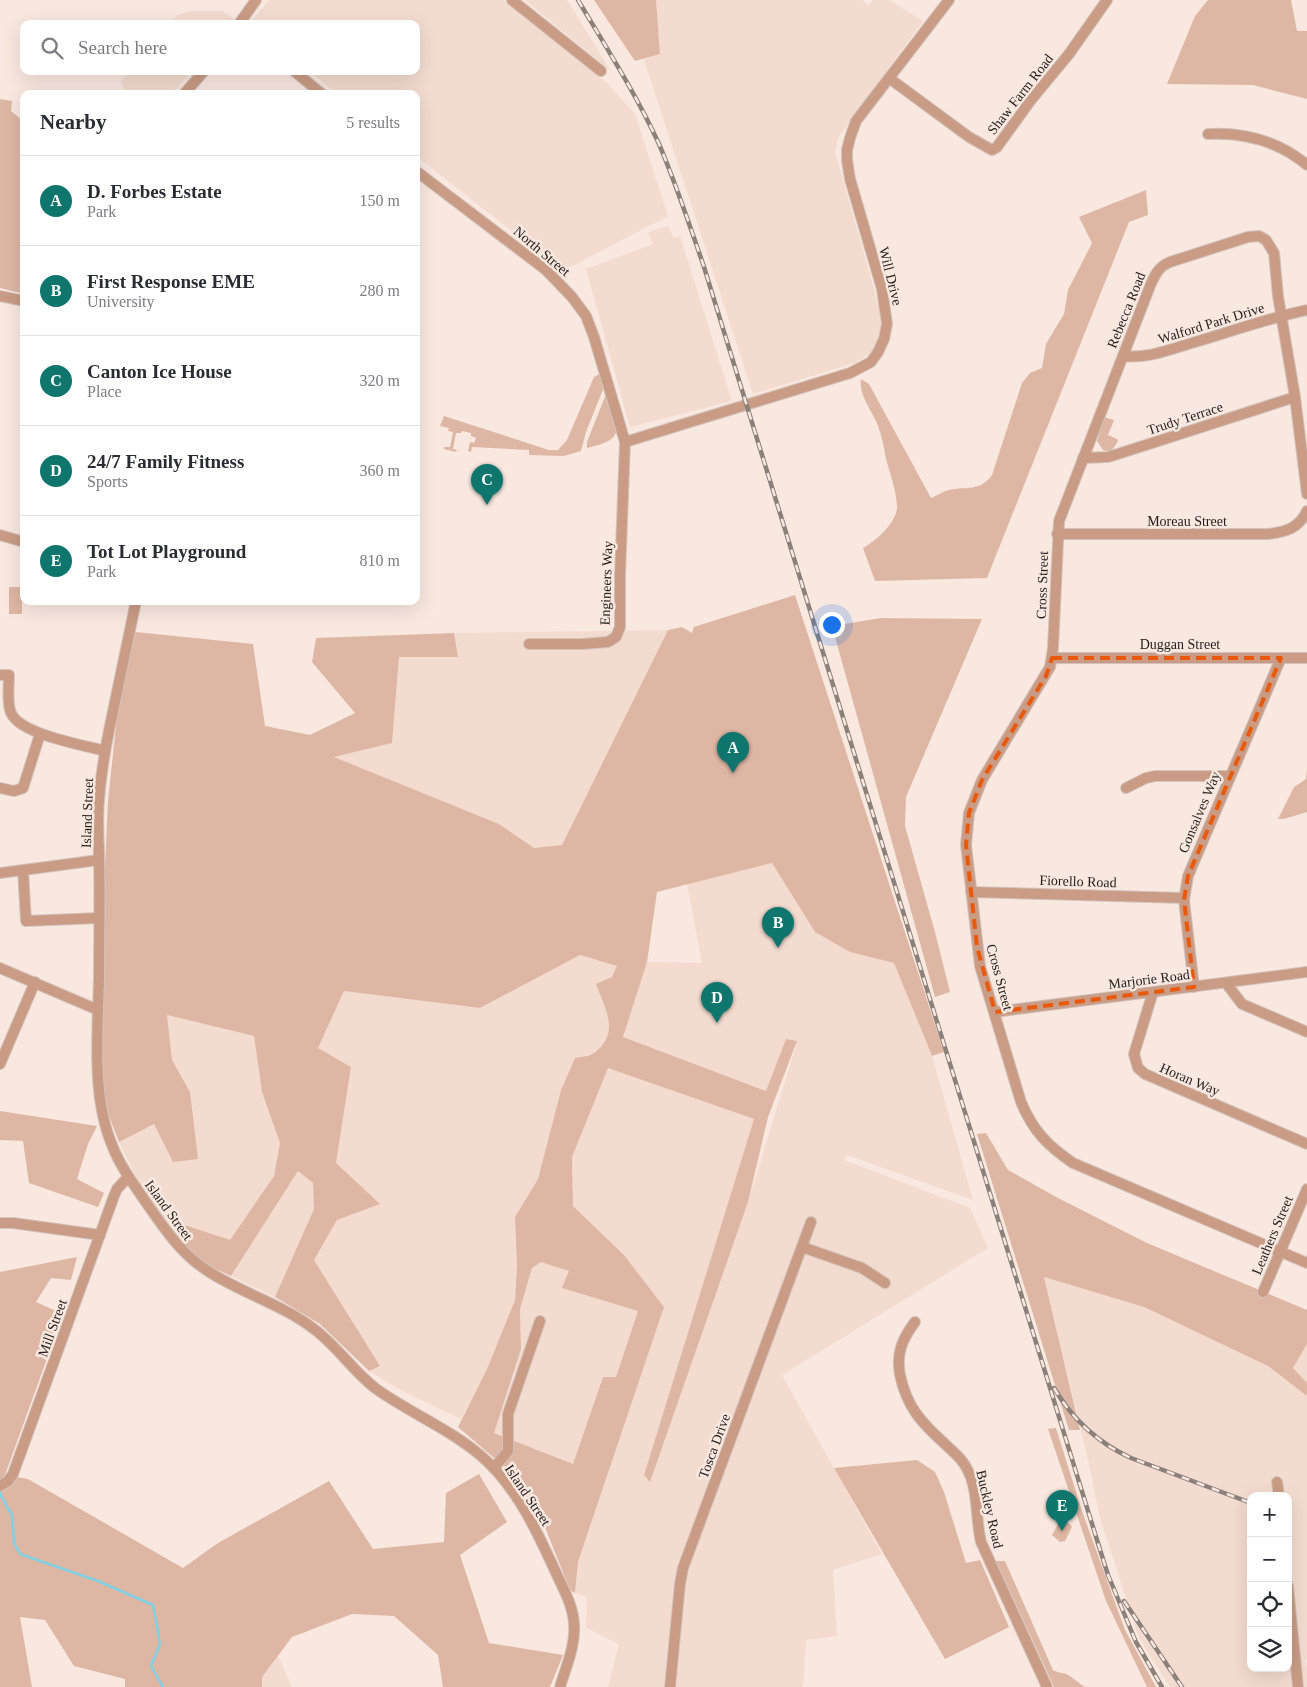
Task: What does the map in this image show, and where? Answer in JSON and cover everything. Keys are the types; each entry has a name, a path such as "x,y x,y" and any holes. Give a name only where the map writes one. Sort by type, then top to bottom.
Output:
{"street":[{"path":"242,20 256,0"},
{"path":"512,0 600,71"},
{"name":"Will Drive","path":"626,442 850,373 871,362 884,339 887,324 885,302 850,179 847,150 856,121 949,0"},
{"name":"Shaw Farm Road","path":"889,78 969,137 992,150 997,147 1031,100 1069,54 1106,0"},
{"path":"187,90 201,75"},
{"path":"299,75 317,90"},
{"path":"1208,134 1227,133 1262,139 1287,151 1307,165"},
{"name":"North Street","path":"420,174 546,270 572,297 586,316 594,337 626,442"},
{"name":"Rebecca Road","path":"1061,514 1154,275 1160,267 1170,262 1248,237 1259,236 1272,247 1282,316"},
{"path":"0,296 20,301"},
{"name":"Walford Park Drive","path":"1123,356 1141,357 1162,352 1307,310"},
{"path":"1282,316 1295,397 1307,494"},
{"name":"Trudy Terrace","path":"1083,458 1108,457 1295,397"},
{"name":"Engineers Way","path":"529,644 608,642 616,637 620,627 620,575 626,442"},
{"name":"Moreau Street","path":"1058,534 1268,534 1293,527 1302,521 1307,511"},
{"name":"Cross Street","path":"1061,514 1058,534 1052,658 1046,676 982,780 971,805 967,822 966,837 978,957 1021,1102 1029,1120 1041,1137 1057,1152 1074,1163 1307,1262"},
{"path":"0,535 20,541"},
{"name":"Island Street","path":"135,605 105,751 98,803 97,1045 103,1116 111,1143 128,1177 174,1242 187,1256 210,1273 277,1307 315,1329 336,1348 356,1371 376,1388 454,1435 494,1468 513,1493 541,1539 569,1601 575,1629 560,1687"},
{"name":"Duggan Street","path":"1052,658 1307,658"},
{"name":"Gonsalves Way","path":"1194,987 1184,898 1185,887 1191,866 1281,658"},
{"path":"0,675 9,675 10,710 12,716 23,725 40,734 105,751"},
{"path":"0,788 14,791 22,788 40,734"},
{"path":"1126,788 1155,776 1230,776"},
{"path":"0,873 99,860"},
{"path":"23,870 26,921 99,918"},
{"name":"Fiorello Road","path":"971,892 1184,898"},
{"path":"0,968 98,1010"},
{"name":"Marjorie Road","path":"995,1012 1307,972"},
{"path":"0,1064 35,982"},
{"path":"1226,982 1242,1004 1307,1032"},
{"name":"Horan Way","path":"1153,992 1134,1054 1138,1068 1145,1074 1307,1144"},
{"name":"Mill Street","path":"1,1485 8,1482 13,1474 114,1196 128,1177"},
{"name":"Leathers Street","path":"1263,1292 1307,1189"},
{"name":"Tosca Drive","path":"670,1687 683,1568 811,1222"},
{"path":"0,1224 13,1223 100,1235"},
{"path":"802,1247 862,1268 885,1283"},
{"path":"494,1468 508,1451 508,1414 540,1321"},
{"name":"Buckley Road","path":"915,1322 906,1334 899,1351 898,1367 903,1390 908,1403 917,1416 961,1458 968,1468 974,1489 981,1542 1047,1687"},
{"path":"1277,1482 1278,1492"},
{"path":"1292,1626 1298,1687"}],"highlighted area":[{"path":"1052,658 1281,658 1188,876 1184,900 1194,987 995,1012 977,947 966,845 969,813 982,780 1046,676"}],"shaded area":[{"path":"269,0 503,0 606,82 635,114 668,216 563,271 420,159 420,90 332,90 314,75 420,75 420,20 252,20"},
{"path":"525,0 567,0 611,71"},
{"path":"594,0 656,0 660,54 635,61"},
{"path":"656,0 862,0 868,5 873,0 889,0 923,21 839,136 835,152 880,310 881,332 875,350 855,363 753,394 644,60 660,53"},
{"path":"1208,0 1291,0 1297,31 1307,31 1307,99 1253,85 1167,84 1195,16"},
{"path":"189,11 223,11 234,19 173,20 176,16"},
{"path":"126,75 188,75 175,90 125,90 121,81"},
{"path":"0,99 12,101 11,111 20,119 20,293 0,288"},
{"path":"1146,190 1148,215 1129,222 987,578 875,581 863,548 879,537 889,526 896,514 897,502 881,434 864,397 861,379 869,384 931,498 947,491 983,484 992,475 1022,383 1030,373 1042,368 1046,344 1064,314 1068,290 1092,243 1079,217"},
{"path":"668,226 674,238 680,236 732,401 630,427 586,269 653,244 648,232"},
{"path":"599,374 601,375 604,387 586,432 581,451 564,456 529,455 529,450 472,447 471,452 468,451 470,442 474,443 476,438 471,436 471,433 462,431 461,433 456,433 453,449 457,450 456,452 444,449 444,447 450,447 453,432 448,431 449,428 440,426 444,416 549,450 558,450 567,440 594,377"},
{"path":"606,394 616,432 612,439 600,445 587,448 587,442"},
{"path":"1104,417 1114,420 1108,435 1118,441 1111,452 1103,450 1097,441"},
{"path":"9,587 20,587 22,614 9,614"},
{"path":"795,595 944,1052 932,1056 894,963 850,952 815,932 772,863 657,892 647,962 623,1037 766,1091 786,1039 797,1041 768,1117 748,1202 650,1482 644,1475 754,1119 608,1068 572,1157 573,1206 624,1255 664,1307 578,1562 575,1593 570,1590 541,1517 508,1470 458,1427 487,1369 515,1300 517,1266 515,1217 538,1179 561,1090 575,1058 594,1053 607,1037 609,1020 596,984 612,977 617,966 580,955 480,1008 344,991 318,1048 351,1067 336,1163 380,1204 337,1220 314,1260 380,1366 369,1371 320,1324 275,1297 314,1209 313,1183 298,1171 231,1276 202,1263 184,1245 179,1223 230,1240 274,1176 280,1143 262,1092 254,1036 167,1015 172,1060 190,1092 198,1159 173,1162 154,1124 119,1142 95,1080 108,801 126,631 253,644 265,726 310,735 355,713 312,662 316,638 454,633 458,657 399,657 392,743 334,757 499,824 534,848 562,845 668,630 682,627 692,633 694,627","holes":["541,1262 569,1271 562,1288 638,1311 616,1377 603,1377 573,1464 494,1433 521,1349 520,1309 532,1268"]},
{"path":"881,618 982,619 906,797 905,826 950,992 935,997 832,626"},
{"path":"668,630 562,845 533,848 499,824 333,757 392,743 399,657 458,657 454,633"},
{"path":"1307,769 1307,812 1278,819 1294,787 1306,779"},
{"path":"772,863 815,932 850,952 894,963 932,1056 973,1200 847,1155 844,1160 970,1208 988,1248 782,1375 882,1554 833,1570 837,1636 806,1640 803,1687 608,1687 619,1644 586,1628 587,1597 575,1593 578,1563 664,1307 624,1255 573,1206 572,1157 608,1067 754,1119 644,1475 650,1481 748,1202 797,1042 786,1039 767,1091 623,1037 647,962 702,963 687,884"},
{"path":"580,955 617,966 612,977 597,984 610,1022 608,1038 593,1054 575,1058 561,1090 538,1179 515,1217 517,1266 515,1300 487,1369 461,1419 400,1390 369,1371 379,1366 314,1260 337,1220 336,1163 351,1067 318,1048 344,991 480,1008"},
{"path":"167,1015 254,1036 262,1092 280,1143 274,1176 230,1241 180,1223 184,1245 142,1188 119,1142 154,1123 173,1162 190,1092 172,1060"},
{"path":"0,1111 97,1126 88,1144 77,1179 104,1193 98,1207 29,1183 23,1141 0,1140"},
{"path":"986,1133 1008,1170 1058,1198 1147,1243 1307,1310 1307,1344 1293,1368 1307,1383 1307,1396 1268,1366 1144,1307 1044,1277 1080,1430 1069,1430 977,1134"},
{"path":"298,1171 313,1183 314,1209 275,1297 231,1276"},
{"path":"77,1257 71,1280 51,1278 36,1302 63,1314 5,1475 28,1479 183,1568 218,1543 329,1481 373,1549 444,1542 446,1493 479,1474 507,1522 460,1555 489,1643 563,1655 550,1687 443,1687 438,1655 394,1616 352,1614 292,1637 262,1677 262,1687 125,1687 125,1679 74,1666 45,1620 20,1617 32,1687 0,1687 0,1272"},
{"path":"541,1261 569,1271 563,1288 638,1311 616,1377 603,1377 573,1464 494,1433 521,1349 520,1309 532,1268"},
{"path":"1044,1277 1144,1307 1268,1366 1307,1396 1307,1659 1305,1660 1307,1687 1170,1687 1139,1638 1100,1518 1089,1464"},
{"path":"1307,1344 1307,1383 1293,1368"},
{"path":"1056,1428 1082,1511 1125,1630 1156,1687 1147,1687 1106,1601 1048,1429"},
{"path":"917,1460 935,1472 944,1492 966,1563 980,1560 1009,1627 945,1659 834,1468"},
{"path":"1060,1521 1067,1522 1072,1527 1065,1541 1060,1542 1052,1535"},
{"path":"996,1561 1005,1561 1053,1670 1069,1675 1085,1687 1054,1687"},
{"path":"269,1636 292,1687 245,1687"}],"waterway":[{"path":"0,1490 1,1496 12,1515 14,1543 20,1554 98,1581 153,1605 160,1644 151,1666 163,1687"}],"railway":[{"path":"578,0 641,107 659,144 704,267 1108,1575 1136,1642 1162,1687"},
{"path":"1054,1388 1069,1410 1087,1429 1119,1452 1247,1502"},
{"path":"1124,1601 1182,1687"}],"place":[{"name":"Canton Ice House","path":"487,505"},
{"name":"D. Forbes Estate","path":"733,773"},
{"name":"First Response EME","path":"778,948"},
{"name":"24/7 Family Fitness","path":"717,1023"},
{"name":"Tot Lot Playground","path":"1062,1531"}]}
